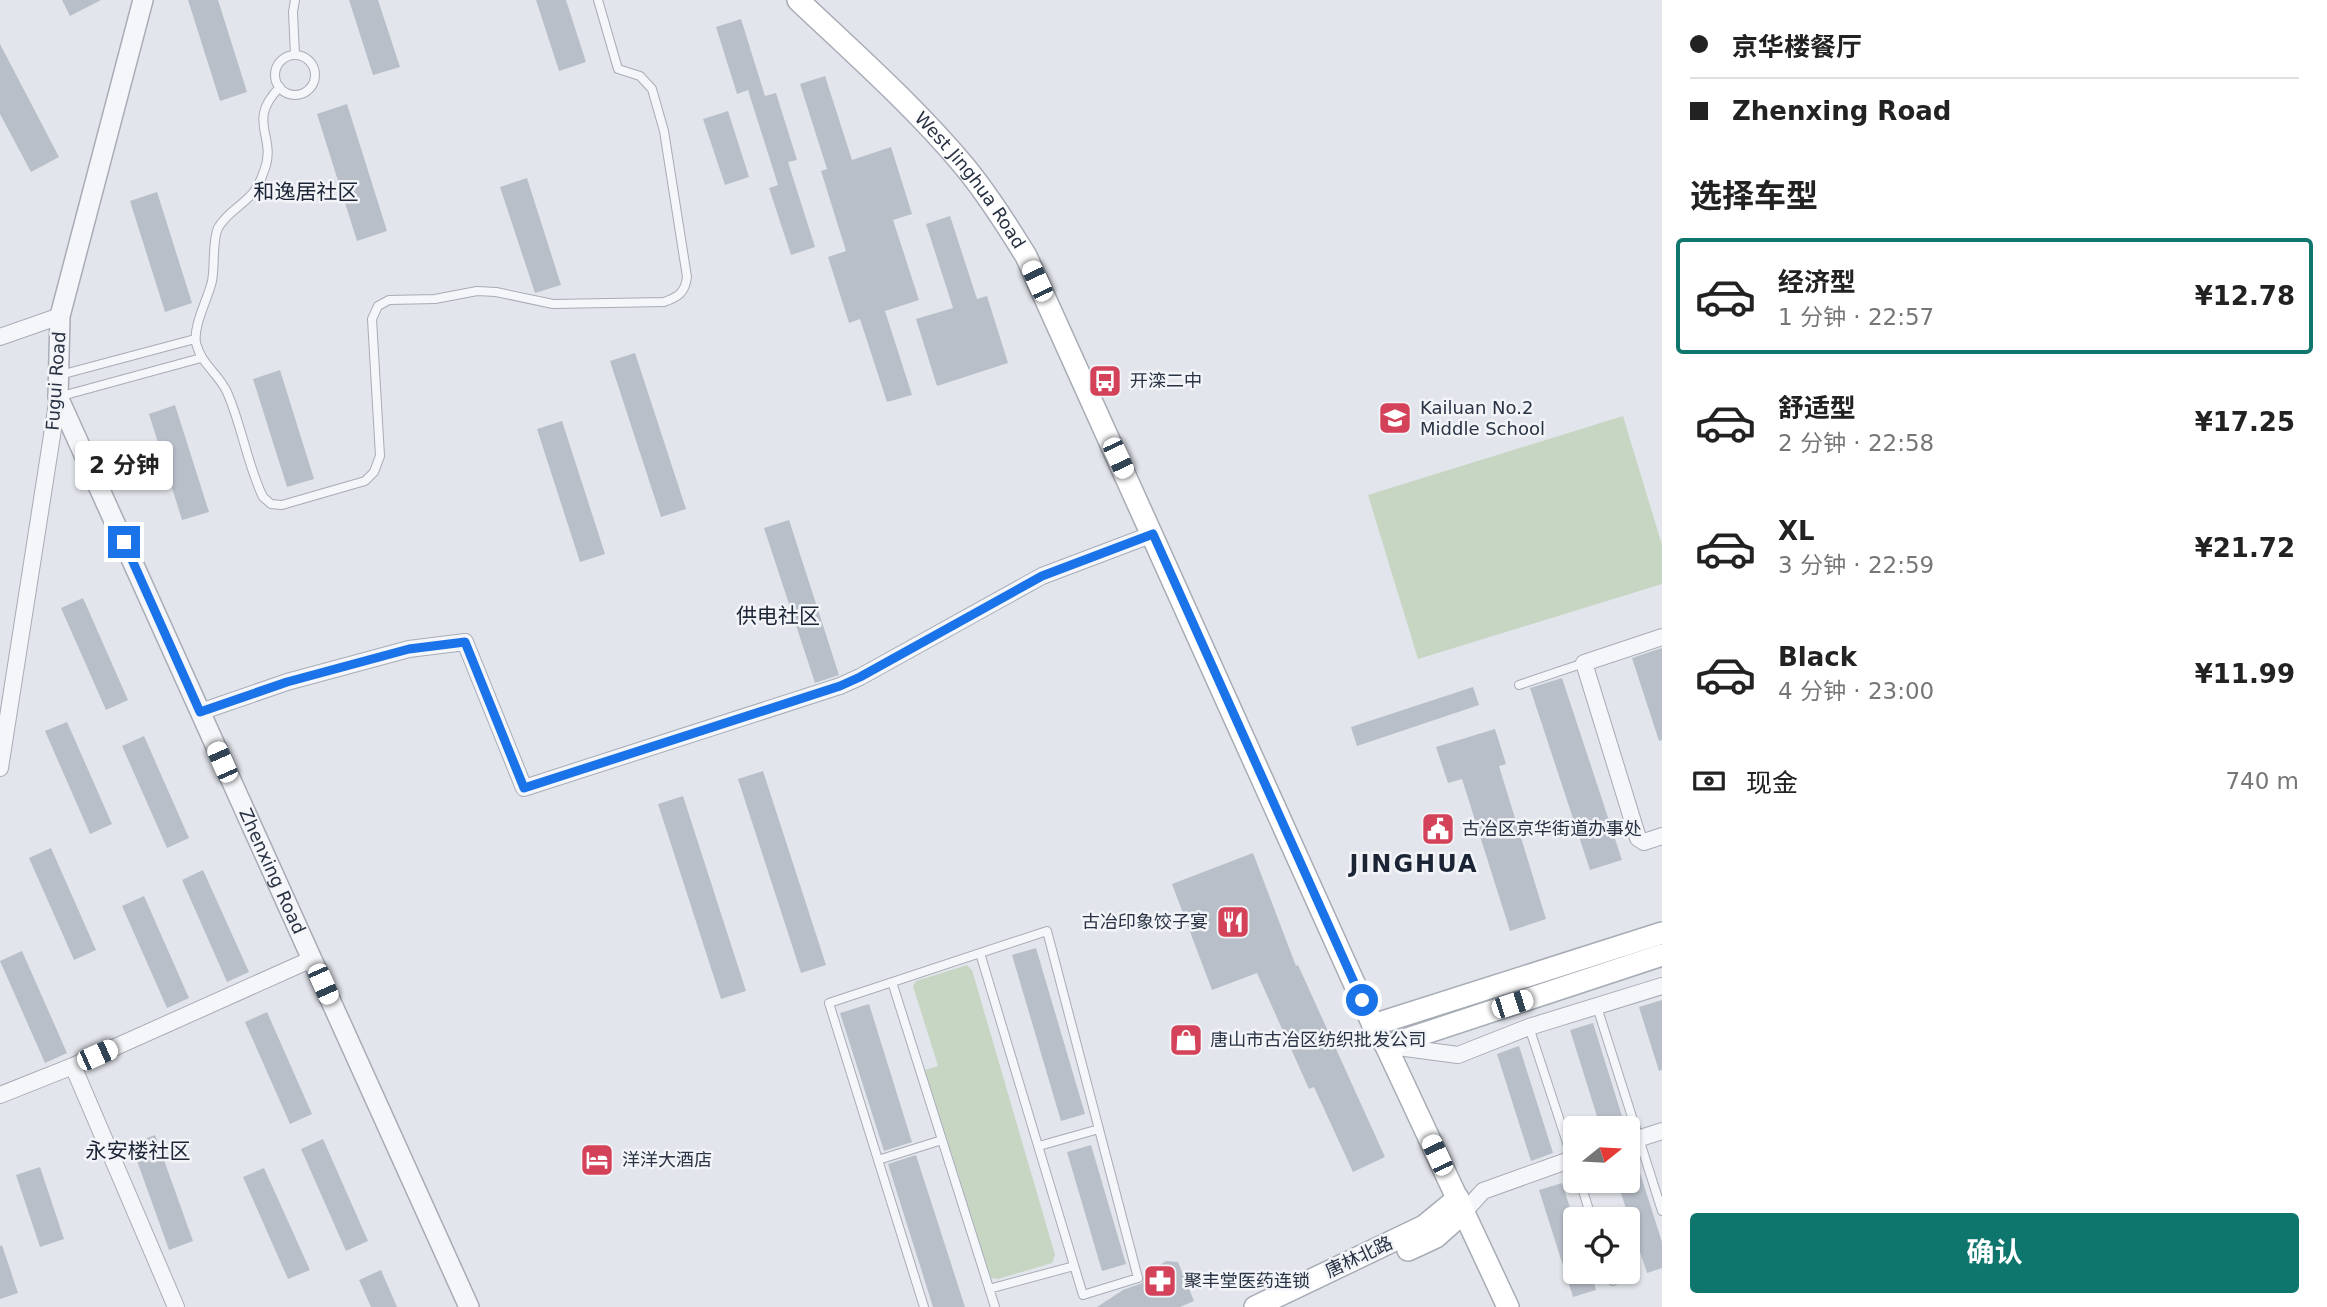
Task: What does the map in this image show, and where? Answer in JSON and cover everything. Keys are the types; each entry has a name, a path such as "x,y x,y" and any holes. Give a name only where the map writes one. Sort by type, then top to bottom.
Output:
{"main road":[{"name":"West Jinghua Road","path":"798,0 884,81 964,166 996,207 1026,256 1373,1025 1386,1046 1508,1307"},
{"path":"1373,1025 1662,933"},
{"path":"1386,1046 1662,955"},
{"path":"1286,1307 1436,1237 1461,1205"},
{"name":"唐林北路","path":"1255,1307 1424,1226 1461,1205"}],"street":[{"name":"Fugui Road","path":"0,768 58,397 60,316 144,0"},
{"path":"0,337 60,316"},
{"name":"Zhenxing Road","path":"58,397 469,1307"},
{"path":"200,712 287,682 409,649 465,642 524,788 840,686 1042,576 1153,534"},
{"path":"1662,637 1584,663 1638,838 1644,842 1662,836"},
{"path":"0,1096 312,959"},
{"path":"1386,1046 1458,1055 1529,1027 1662,986"},
{"path":"73,1066 176,1307"},
{"path":"1640,1138 1662,1131"},
{"path":"1461,1205 1483,1191 1563,1165"}],"lane":[{"path":"295,0 295,55"},
{"path":"279,87 268,99 263,113 267,152 264,173 250,197 230,213 217,230 212,281 197,324 195,339 201,358 226,388 264,497 271,504 282,505 365,481 374,472 380,456 372,318 378,306 389,300 435,299 477,291 496,292 553,304 664,302 676,298 685,288 687,277 664,131 652,89 640,76 618,69 598,0"},
{"path":"295,55 302,55 315,71 313,84 298,95 279,87 275,78 282,60 295,55"},
{"path":"59,376 195,339"},
{"path":"58,397 201,358"},
{"path":"1518,685 1584,663"},
{"path":"924,1307 829,1003 1046,931 1138,1278 1083,1295 981,953"},
{"path":"892,982 995,1307"},
{"path":"1597,1007 1627,1116"},
{"path":"1529,1027 1563,1128"},
{"path":"1039,1146 1099,1129"},
{"path":"878,1160 942,1140"},
{"path":"1640,1157 1662,1212"},
{"path":"989,1289 1074,1266"}],"green space":[{"path":"1623,416 1662,545 1662,584 1418,659 1368,495"},
{"path":"967,965 972,970 1055,1255 1052,1263 998,1279 991,1278 925,1070 938,1066 913,986 916,981"}],"building":[{"path":"62,0 101,0 70,16"},
{"path":"188,0 218,0 247,92 220,101"},
{"path":"349,0 378,0 400,67 373,75"},
{"path":"536,0 566,0 586,62 559,71"},
{"path":"741,19 765,96 776,93 797,160 788,162 815,247 791,255 769,188 778,185 748,90 737,94 716,27"},
{"path":"0,44 59,157 31,172 0,114"},
{"path":"825,76 852,160 891,147 912,214 893,220 919,300 885,311 912,395 887,402 860,319 849,323 828,257 846,251 821,171 827,169 800,84"},
{"path":"347,104 387,231 357,241 317,114"},
{"path":"728,111 749,177 725,185 703,119"},
{"path":"527,178 561,285 535,293 500,187"},
{"path":"157,192 192,303 165,312 130,201"},
{"path":"950,216 977,299 987,296 1008,363 937,386 916,319 953,308 926,224"},
{"path":"635,353 686,509 661,517 610,361"},
{"path":"280,370 314,479 287,487 253,379"},
{"path":"175,405 209,512 182,520 149,414"},
{"path":"562,421 605,554 580,562 537,429"},
{"path":"789,520 839,675 815,683 764,528"},
{"path":"83,598 128,700 106,710 61,608"},
{"path":"1662,648 1662,740 1659,741 1632,658"},
{"path":"1562,678 1622,860 1590,870 1530,688"},
{"path":"1473,687 1479,705 1357,746 1351,727"},
{"path":"67,722 112,824 90,834 45,731"},
{"name":"古冶区京华街道办事处","path":"1495,729 1506,764 1499,766 1546,919 1510,931 1462,779 1448,783 1436,747"},
{"path":"144,736 189,838 167,848 122,746"},
{"path":"763,771 826,965 801,973 738,779"},
{"path":"683,796 746,991 721,999 658,804"},
{"path":"51,848 96,950 74,960 29,858"},
{"path":"1253,853 1296,966 1298,965 1385,1157 1353,1172 1314,1087 1309,1089 1257,973 1212,990 1172,884"},
{"path":"203,870 249,972 227,982 182,880"},
{"path":"144,896 189,998 167,1008 122,906"},
{"path":"1036,948 1085,1114 1061,1121 1012,955"},
{"path":"22,951 67,1053 45,1063 0,961"},
{"path":"1662,1000 1662,1070 1659,1071 1639,1007"},
{"path":"869,1004 912,1142 884,1151 840,1013"},
{"path":"267,1012 312,1114 290,1124 245,1022"},
{"path":"1593,1023 1622,1116 1597,1116 1570,1030"},
{"path":"1519,1046 1553,1153 1531,1161 1497,1054"},
{"path":"155,1135 193,1241 169,1250 131,1144"},
{"path":"323,1139 368,1241 346,1251 301,1149"},
{"path":"1091,1145 1126,1264 1102,1271 1067,1152"},
{"path":"916,1155 965,1307 933,1307 888,1164"},
{"path":"40,1167 64,1239 40,1247 16,1175"},
{"path":"264,1168 310,1270 288,1279 243,1177"},
{"path":"1640,1173 1662,1242 1662,1268 1647,1273 1640,1252 1640,1207 1625,1207 1621,1194 1640,1194"},
{"path":"1562,1183 1563,1194 1566,1194 1570,1207 1563,1207 1563,1266 1539,1190"},
{"path":"2,1245 18,1293 0,1299 0,1246"},
{"name":"聚丰堂医药连锁","path":"1166,1261 1178,1262 1194,1301 1180,1307 1097,1307 1123,1290 1142,1283 1144,1275"},
{"path":"381,1270 397,1307 371,1307 359,1280"},
{"path":"1569,1284 1594,1284 1596,1290 1573,1297"}],"place":[{"name":"开滦二中","path":"1105,381"},
{"name":"Kailuan No.2 Middle School","path":"1395,418"},
{"name":"古冶区京华街道办事处","path":"1438,829"},
{"name":"古冶印象饺子宴","path":"1233,922"},
{"name":"唐山市古冶区纺织批发公司","path":"1186,1040"},
{"name":"洋洋大酒店","path":"597,1160"},
{"name":"聚丰堂医药连锁","path":"1160,1281"}],"district":[{"name":"和逸居社区","path":"306,192"},
{"name":"供电社区","path":"778,616"},
{"name":"JINGHUA","path":"1414,864"},
{"name":"永安楼社区","path":"138,1151"}],"route":[{"path":"124,542 200,712 287,682 409,649 465,642 524,788 840,686 1042,576 1153,534 1362,1000"}]}
